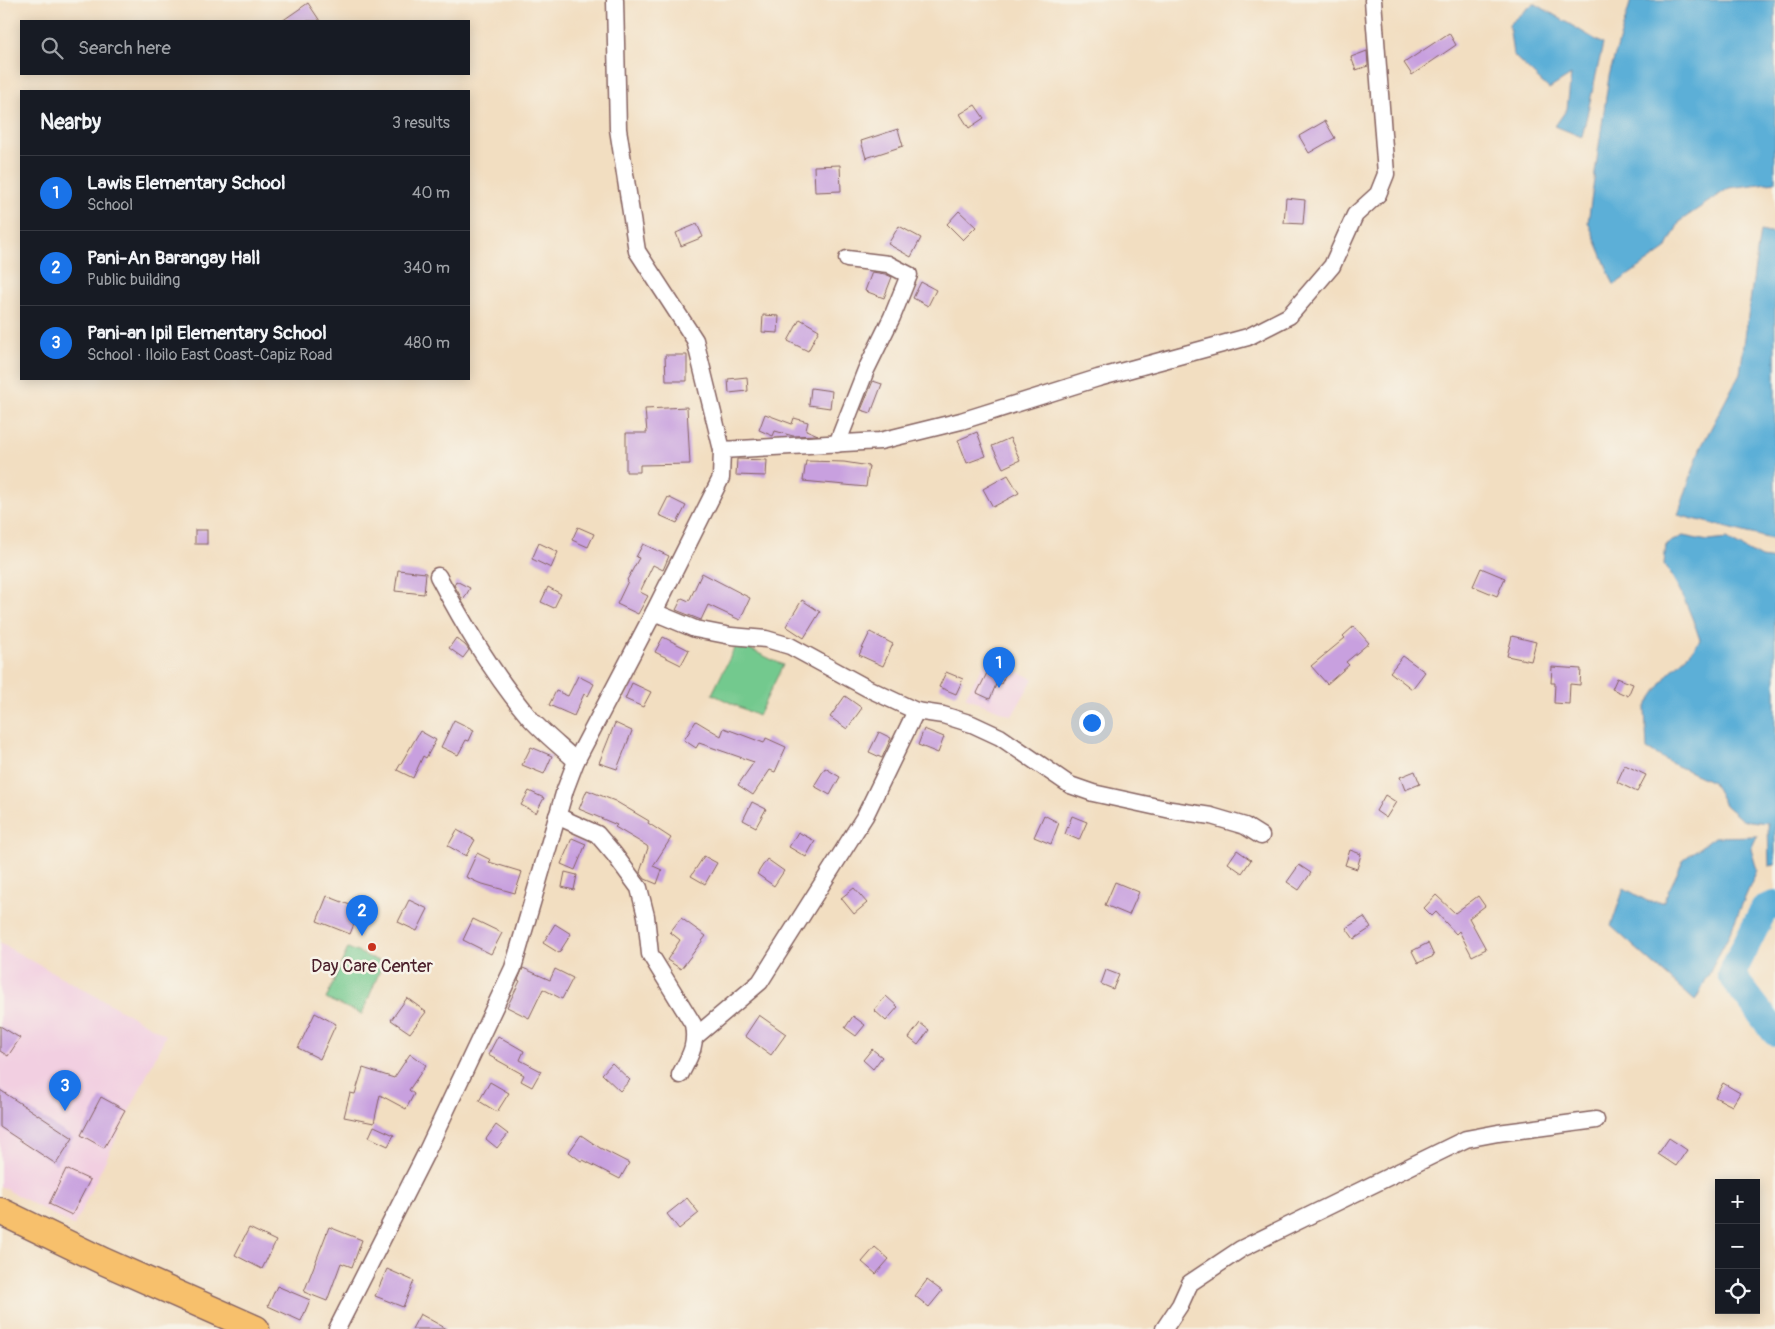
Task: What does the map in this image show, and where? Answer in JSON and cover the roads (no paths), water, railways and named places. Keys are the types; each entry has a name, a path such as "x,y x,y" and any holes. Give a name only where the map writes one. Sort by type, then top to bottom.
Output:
{"main road":[{"path":"0,1211 103,1261 256,1329"}],"street":[{"path":"337,1329 425,1155 513,968 557,816 576,761 721,478 722,450 695,340 637,251 618,129 615,0"},
{"path":"722,450 880,441 961,420 1098,378 1248,337 1289,316 1332,266 1355,215 1378,194 1386,174 1373,0"},
{"path":"837,444 866,370 892,317 909,275 888,264 847,259"},
{"path":"438,576 471,636 528,717 576,761"},
{"path":"654,612 695,629 731,636 766,639 790,646 867,688 916,711 943,715 972,724 1000,737 1070,785 1093,793 1171,810 1211,816 1245,826 1260,836"},
{"path":"695,1037 760,982 865,816 916,711"},
{"path":"557,816 597,834 639,888 646,916 650,954 693,1024 695,1037 693,1051 680,1075"},
{"path":"1164,1329 1180,1305 1190,1283 1241,1250 1466,1139 1596,1120"}],"water":[{"path":"1631,0 1775,0 1775,182 1729,188 1680,221 1666,249 1614,285 1588,222 1609,76"},
{"path":"1534,3 1603,44 1582,137 1555,126 1567,109 1571,75 1549,89 1513,55 1509,24"},
{"path":"1760,231 1775,234 1775,540 1678,515 1700,449 1740,373"},
{"path":"1683,536 1708,541 1727,539 1761,558 1775,560 1775,865 1769,866 1768,823 1742,820 1725,805 1713,782 1673,764 1647,749 1645,708 1667,675 1691,652 1700,640 1685,600 1664,564 1666,544"},
{"path":"1757,836 1751,849 1757,870 1728,937 1695,1001 1611,926 1624,888 1649,902 1663,902 1684,859 1714,837"}],"waterway":[{"path":"1775,905 1764,909 1731,975 1775,1032"}],"place":[{"name":"Lawis Elementary School","path":"999,688"},
{"name":"Pani-An Barangay Hall","path":"362,936"},
{"name":"Day Care Center","path":"372,947"},
{"name":"Pani-an Ipil Elementary School","path":"65,1111"}]}
